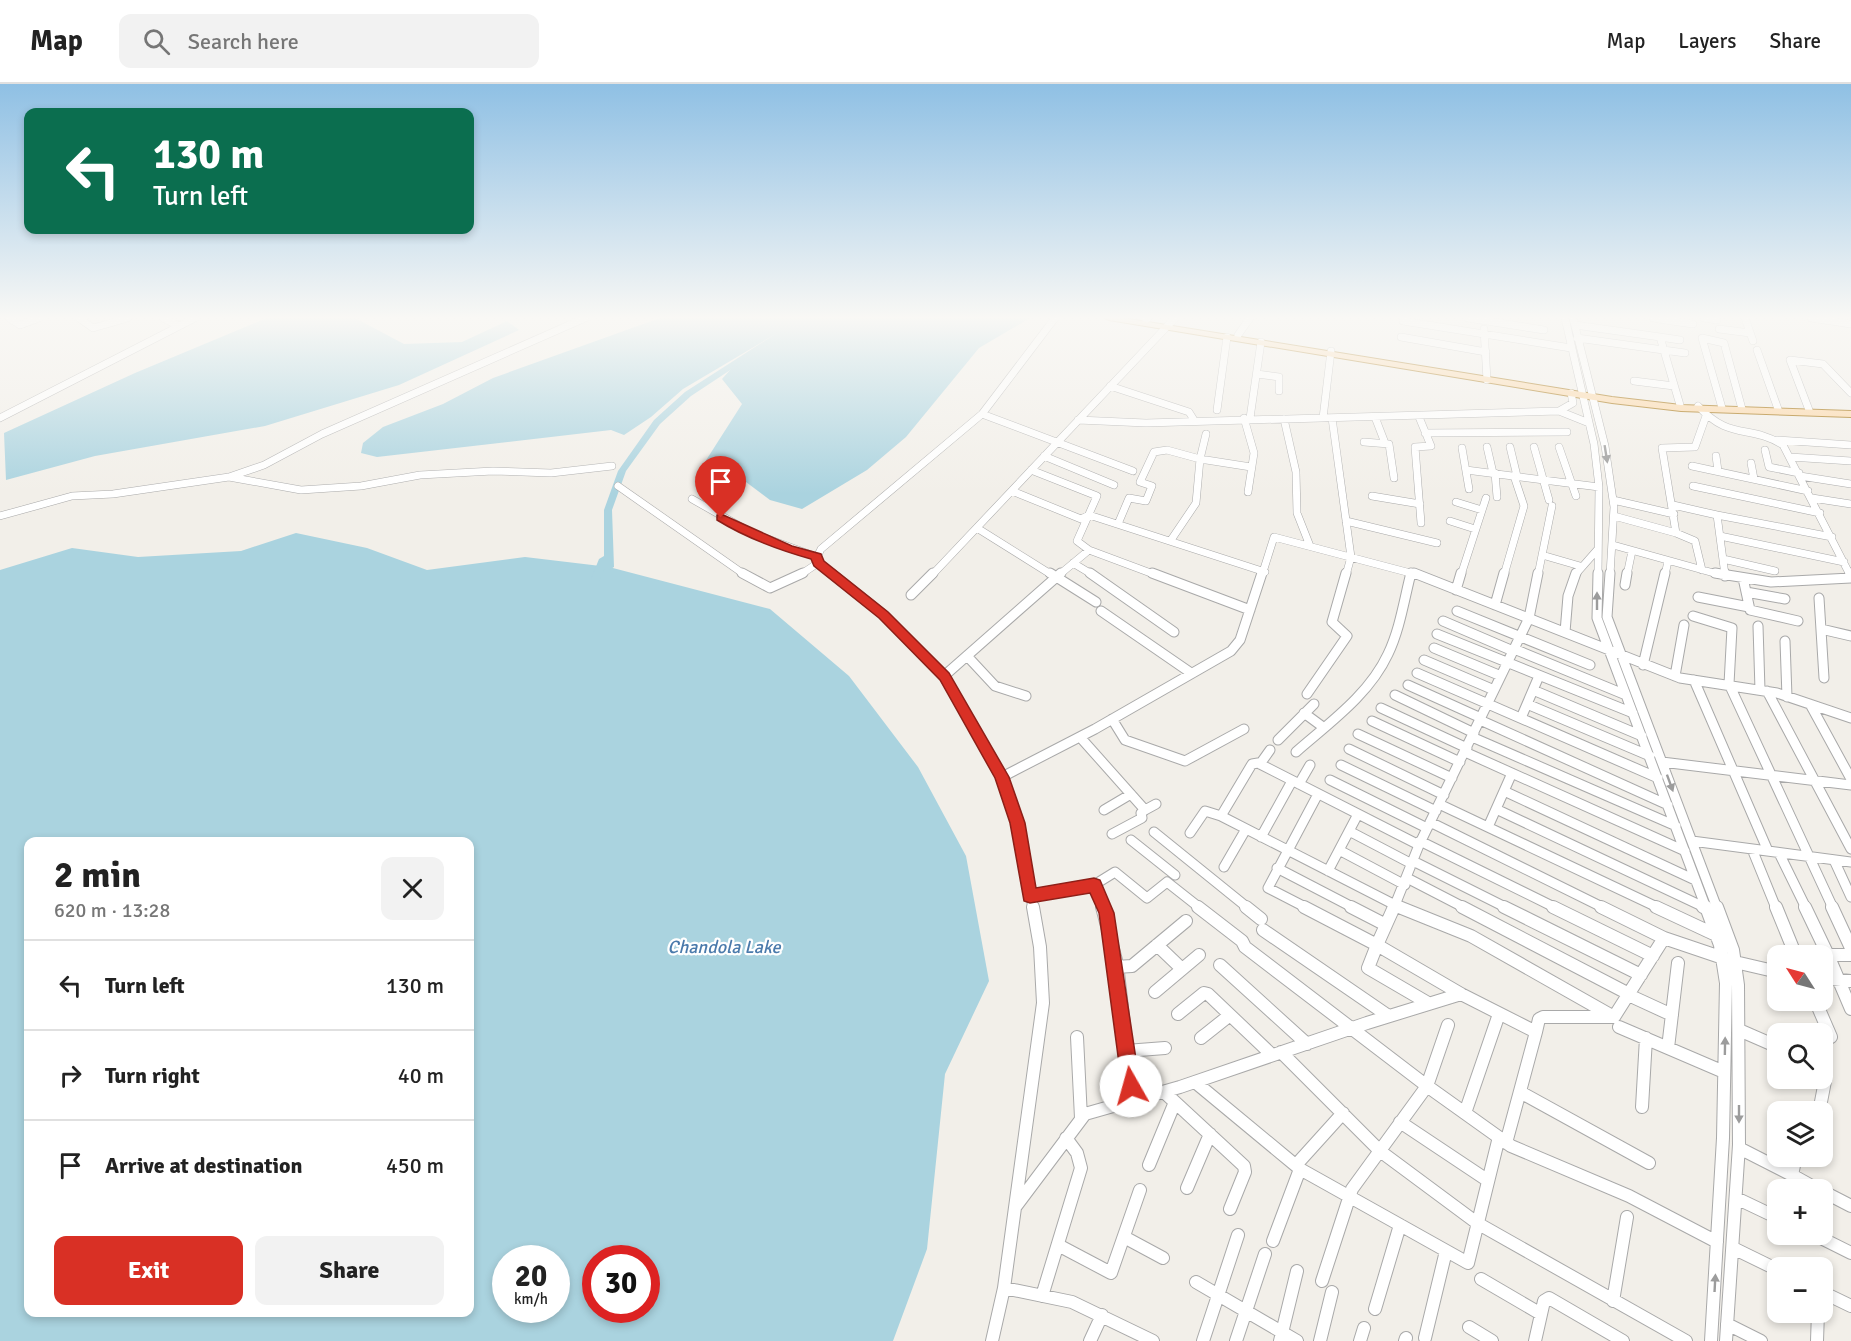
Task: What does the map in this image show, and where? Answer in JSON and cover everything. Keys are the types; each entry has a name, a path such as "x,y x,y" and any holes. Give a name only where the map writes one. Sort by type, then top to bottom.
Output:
{"main road":[{"path":"1479,377 1702,410 1851,413"},
{"path":"1487,378 1571,393 1680,405 1702,410 1778,409 1851,413"}],"street":[{"path":"0,418 80,377"},
{"path":"0,516 72,496 113,494 229,477 264,465 312,439 453,377"},
{"path":"618,486 734,569 770,588 797,577 818,560 821,549 982,414 1010,377"},
{"path":"911,595 1119,377"},
{"path":"1217,410 1222,377"},
{"path":"1248,492 1254,453 1247,418 1256,377"},
{"path":"1277,377 1279,377 1279,391"},
{"path":"1306,694 1347,636 1332,622 1351,557 1328,418 1330,377"},
{"path":"1582,377 1605,446 1613,500 1614,516 1607,617 1735,962 1738,985 1739,1148 1726,1341"},
{"path":"1585,377 1599,487 1597,618 1716,934 1726,983 1717,1242 1711,1341"},
{"path":"1671,377 1680,405"},
{"path":"1713,377 1722,408"},
{"path":"1733,377 1742,409"},
{"path":"1766,377 1778,409"},
{"path":"1795,377 1809,410"},
{"path":"1835,377 1851,393"},
{"path":"1634,381 1674,386"},
{"path":"1110,386 1189,412 1194,420"},
{"path":"1559,411 1573,403 1571,393"},
{"path":"1702,410 1720,428 1777,440 1851,445"},
{"path":"1676,533 1662,448 1695,447 1702,410"},
{"path":"1078,420 1146,423 1247,418 1419,417 1559,411 1589,423"},
{"path":"982,414 1133,471"},
{"path":"1376,417 1384,443"},
{"path":"1419,417 1431,446 1415,447 1422,523"},
{"path":"1284,418 1296,472 1297,513 1310,546"},
{"path":"1425,433 1567,432"},
{"path":"1171,540 1196,502 1200,459 1206,434"},
{"path":"1612,545 1725,576 1772,582 1851,577 1800,474 1777,440"},
{"path":"1364,442 1389,444 1394,478"},
{"path":"1462,447 1469,489"},
{"path":"1487,447 1497,497"},
{"path":"1495,605 1524,506 1515,476 1510,447"},
{"path":"1428,1003 1368,968 1420,843 1529,618 1551,503 1534,447"},
{"path":"1559,447 1576,496"},
{"path":"1118,524 1130,498 1146,501 1152,486 1140,482 1154,452 1167,450 1200,459 1251,467"},
{"path":"1765,450 1770,476"},
{"path":"1044,456 1114,486"},
{"path":"1716,456 1718,471"},
{"path":"1790,457 1851,461"},
{"path":"1751,463 1754,479"},
{"path":"229,477 301,490 361,486 420,475 494,471 551,473 612,466"},
{"path":"1692,466 1851,504"},
{"path":"1769,467 1851,484"},
{"path":"1031,470 1096,496 1077,541 1089,550 1250,610"},
{"path":"1466,470 1599,487"},
{"path":"1693,486 1820,513"},
{"path":"1012,491 1081,519 1089,515 1264,572"},
{"path":"1372,496 1420,504"},
{"path":"1456,590 1485,498"},
{"path":"692,499 736,527 818,560 884,615 944,676 1002,777 1018,823 1040,947 1043,1003 1004,1288 992,1341"},
{"path":"1613,500 1717,515 1832,537"},
{"path":"1456,502 1482,510"},
{"path":"1717,515 1725,576"},
{"path":"1614,516 1676,533 1695,541 1702,570"},
{"path":"1346,521 1437,543"},
{"path":"1450,522 1476,529"},
{"path":"977,528 1096,602"},
{"path":"1720,536 1844,562"},
{"path":"1002,777 1113,719 1231,651 1239,640 1274,537 1411,572 1674,676 1763,690 1851,718"},
{"path":"944,676 968,657 1014,612 1089,550"},
{"path":"1565,632 1571,580 1580,566 1598,550"},
{"path":"1626,585 1632,551"},
{"path":"1542,555 1580,566"},
{"path":"1723,559 1775,571"},
{"path":"1643,665 1668,561"},
{"path":"1073,563 1110,585 1174,632"},
{"path":"1296,752 1369,684 1384,664 1393,640 1411,572"},
{"path":"1743,578 1749,607"},
{"path":"1746,592 1785,599"},
{"path":"1698,597 1749,607 1756,612 1798,621"},
{"path":"1819,598 1824,678"},
{"path":"1101,611 1191,673"},
{"path":"1457,611 1590,665"},
{"path":"1693,616 1732,628 1729,684 1851,948"},
{"path":"1443,621 1626,695"},
{"path":"1674,676 1684,625"},
{"path":"1758,626 1763,690 1851,849"},
{"path":"1821,628 1851,636"},
{"path":"1437,634 1633,713"},
{"path":"1785,641 1787,697"},
{"path":"1434,648 1501,676"},
{"path":"968,657 995,686 1026,696"},
{"path":"1424,660 1494,690"},
{"path":"1418,673 1658,778"},
{"path":"1521,718 1539,676"},
{"path":"1694,680 1733,772 1823,945"},
{"path":"1408,686 1668,805"},
{"path":"1533,690 1642,736"},
{"path":"1395,695 1473,735 1676,826"},
{"path":"1278,740 1314,704"},
{"path":"1527,704 1650,756"},
{"path":"1810,704 1851,779"},
{"path":"1381,708 1512,773 1685,851"},
{"path":"1304,713 1323,727"},
{"path":"1113,719 1125,740 1185,761 1244,729"},
{"path":"1372,721 1460,762"},
{"path":"1358,734 1452,778"},
{"path":"1080,737 1145,810"},
{"path":"1349,749 1439,803 1716,934"},
{"path":"1260,765 1270,750"},
{"path":"1662,762 1851,785"},
{"path":"1221,816 1252,764 1260,765 1653,956"},
{"path":"1261,837 1295,782 1310,765"},
{"path":"1341,765 1439,803"},
{"path":"1488,827 1512,773"},
{"path":"1330,780 1664,938 1735,962 1767,969"},
{"path":"1504,791 1695,880"},
{"path":"1104,810 1131,794"},
{"path":"1318,794 1267,886 1377,945 1461,994 1536,1032"},
{"path":"1112,834 1142,818 1145,810 1156,804"},
{"path":"1496,810 1706,908"},
{"path":"1190,833 1204,811 1221,816 1395,906 1471,936 1616,1022 1646,1038 1724,1072"},
{"path":"1328,871 1358,814"},
{"path":"1224,867 1246,829"},
{"path":"1349,831 1641,975"},
{"path":"1154,832 1262,925 1387,1015"},
{"path":"1131,840 1171,878 1351,1030 1503,1140 1629,1196 1717,1242"},
{"path":"1692,841 1851,862"},
{"path":"1752,849 1791,945"},
{"path":"1339,850 1406,881 1672,1015"},
{"path":"1834,860 1851,897"},
{"path":"1030,896 1094,885 1115,872 1147,898 1190,862"},
{"path":"1277,868 1386,926"},
{"path":"1094,885 1107,913 1133,1103"},
{"path":"1116,967 1132,966 1186,921"},
{"path":"1616,1022 1664,938"},
{"path":"1157,945 1182,969"},
{"path":"1155,992 1199,955"},
{"path":"1833,955 1851,956"},
{"path":"1668,1048 1678,963"},
{"path":"1220,965 1307,1044"},
{"path":"1833,966 1851,1009"},
{"path":"1833,979 1851,981"},
{"path":"1178,1014 1206,993 1343,1113 1380,1150 1477,1223 1686,1341"},
{"path":"1015,1208 1085,1114 1133,1103 1351,1030 1387,1015 1461,994"},
{"path":"1465,1113 1499,1014"},
{"path":"1201,1038 1230,1015"},
{"path":"1195,1082 1298,1167 1468,1263 1487,1180 1520,1092 1539,1019 1542,1017 1616,1022"},
{"path":"1322,1281 1350,1196 1380,1150 1427,1086 1449,1025"},
{"path":"1738,1030 1767,1042"},
{"path":"1077,1037 1081,1118"},
{"path":"1642,1107 1646,1038"},
{"path":"1126,1051 1165,1048"},
{"path":"1164,1092 1244,1166 1245,1172 1230,1209"},
{"path":"1520,1092 1649,1163"},
{"path":"1149,1165 1175,1102"},
{"path":"1273,1241 1298,1167 1343,1113"},
{"path":"1400,1122 1487,1180"},
{"path":"1187,1188 1210,1134"},
{"path":"1042,1296 1081,1168 1077,1153 1066,1138"},
{"path":"1739,1148 1800,1179"},
{"path":"1792,1175 1794,1167"},
{"path":"1058,1245 1109,1273 1112,1271 1140,1190"},
{"path":"1833,1196 1851,1206"},
{"path":"1736,1198 1767,1213"},
{"path":"1613,1301 1627,1217"},
{"path":"1375,1309 1400,1225"},
{"path":"1203,1341 1238,1235"},
{"path":"1124,1237 1163,1258"},
{"path":"1833,1244 1851,1253"},
{"path":"1733,1248 1767,1265"},
{"path":"1425,1338 1446,1251"},
{"path":"1236,1341 1265,1254"},
{"path":"1281,1336 1297,1271"},
{"path":"1480,1279 1541,1314"},
{"path":"1196,1282 1246,1311 1281,1336 1297,1341"},
{"path":"1004,1288 1072,1302 1153,1341"},
{"path":"1320,1341 1332,1292"},
{"path":"1833,1297 1851,1306"},
{"path":"1535,1341 1544,1301 1549,1298 1623,1341"},
{"path":"1090,1341 1102,1315"},
{"path":"1817,1341 1818,1323"},
{"path":"1727,1324 1761,1341"},
{"path":"1469,1327 1492,1341"}],"water":[{"path":"127,377 417,377 399,385 265,426 95,456 6,480 4,433"},
{"path":"704,377 683,389 651,417 624,435 611,430 377,457 361,453 363,443 383,427 443,404 493,378"},
{"path":"724,377 955,377 906,437 867,470 802,509 770,500 746,482 726,472 703,465 742,404 722,379"},
{"name":"Chandola Lake","path":"296,533 367,548 427,570 525,557 609,567 770,609 849,676 918,767 966,856 989,981 945,1074 927,1249 893,1341 0,1341 0,570 72,548 138,557 241,551"}],"waterway":[{"path":"596,579 604,559 609,567 608,510 622,471 657,422 688,394 715,377"}],"route":[{"path":"721,518 736,527 788,549 817,557 818,563 884,615 944,676 1002,777 1018,823 1030,896 1094,885 1107,913 1131,1086"}]}
